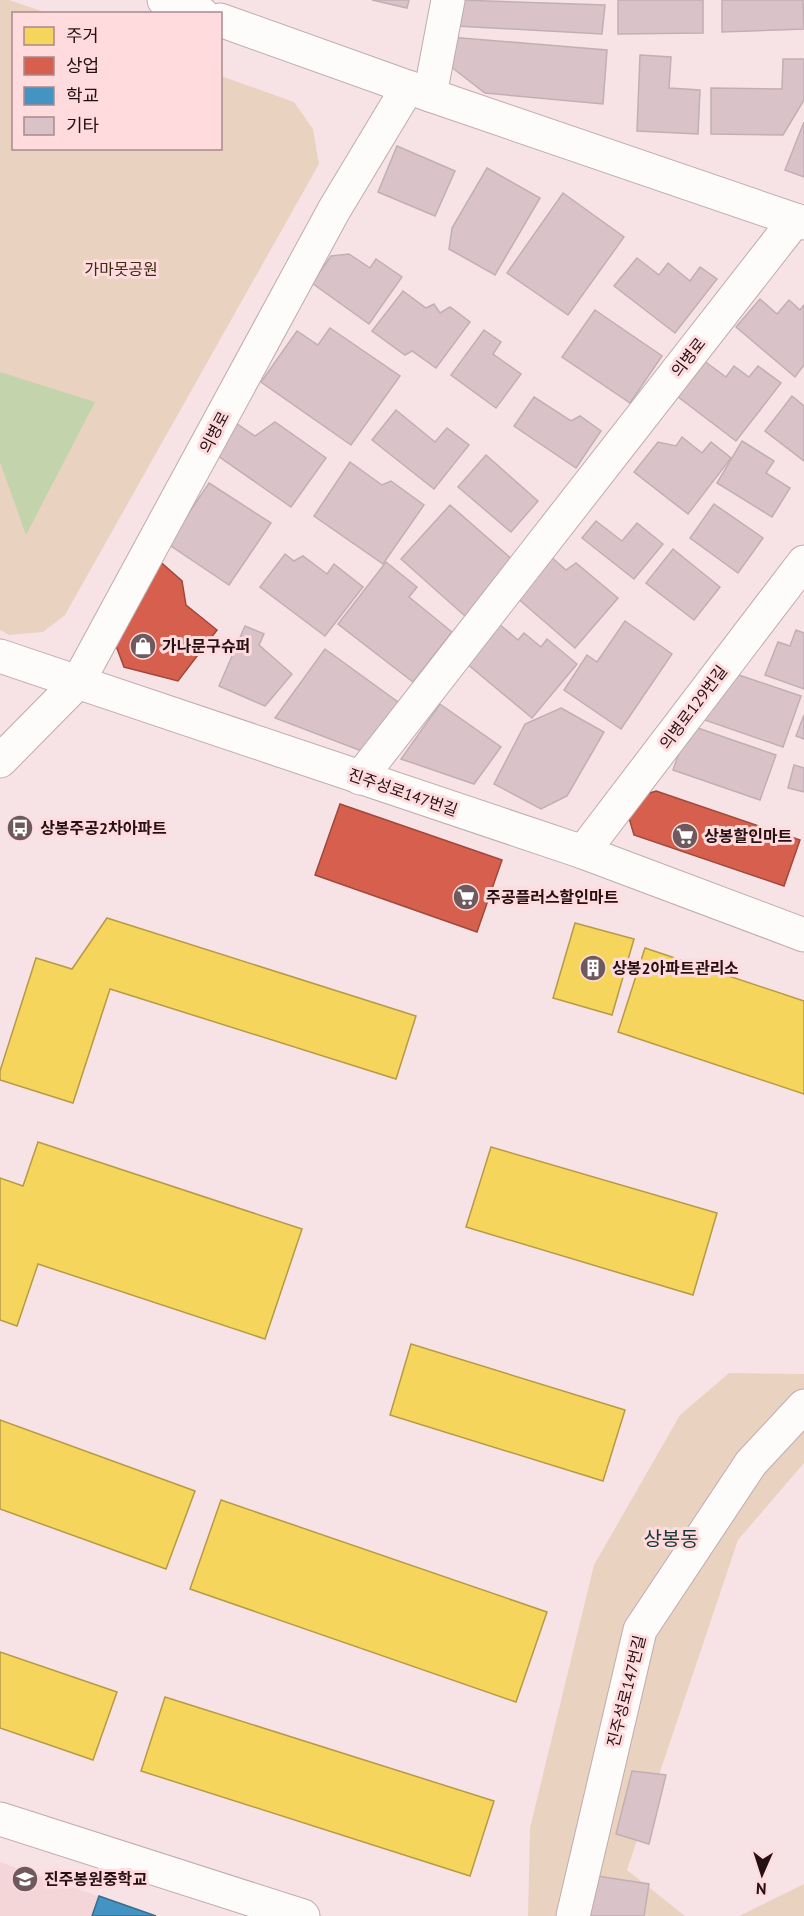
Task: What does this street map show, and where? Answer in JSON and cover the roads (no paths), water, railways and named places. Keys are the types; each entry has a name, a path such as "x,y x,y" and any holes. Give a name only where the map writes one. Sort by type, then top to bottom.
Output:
{"street":[{"path":"164,0 197,12"},
{"path":"419,91 448,0"},
{"name":"의병로","path":"222,21 800,222 360,778"},
{"name":"의병로","path":"0,761 78,682 333,210 419,91"},
{"name":"의병로129번길","path":"583,852 804,562"},
{"name":"진주성로147번길","path":"0,656 583,852 804,935"},
{"name":"진주성로147번길","path":"573,1916 640,1630 751,1463 804,1406"},
{"path":"0,1819 303,1916"}],"place":[{"name":"가나문구슈퍼","path":"143,646"},
{"name":"상봉주공2차아파트","path":"20,828"},
{"name":"상봉할인마트","path":"685,836"},
{"name":"주공플러스할인마트","path":"466,897"},
{"name":"상봉2아파트관리소","path":"593,968"},
{"name":"진주봉원중학교","path":"25,1879"}],"district":[{"name":"상봉동","path":"671,1539"}],"park label":[{"name":"가마못공원","path":"121,269"}]}
